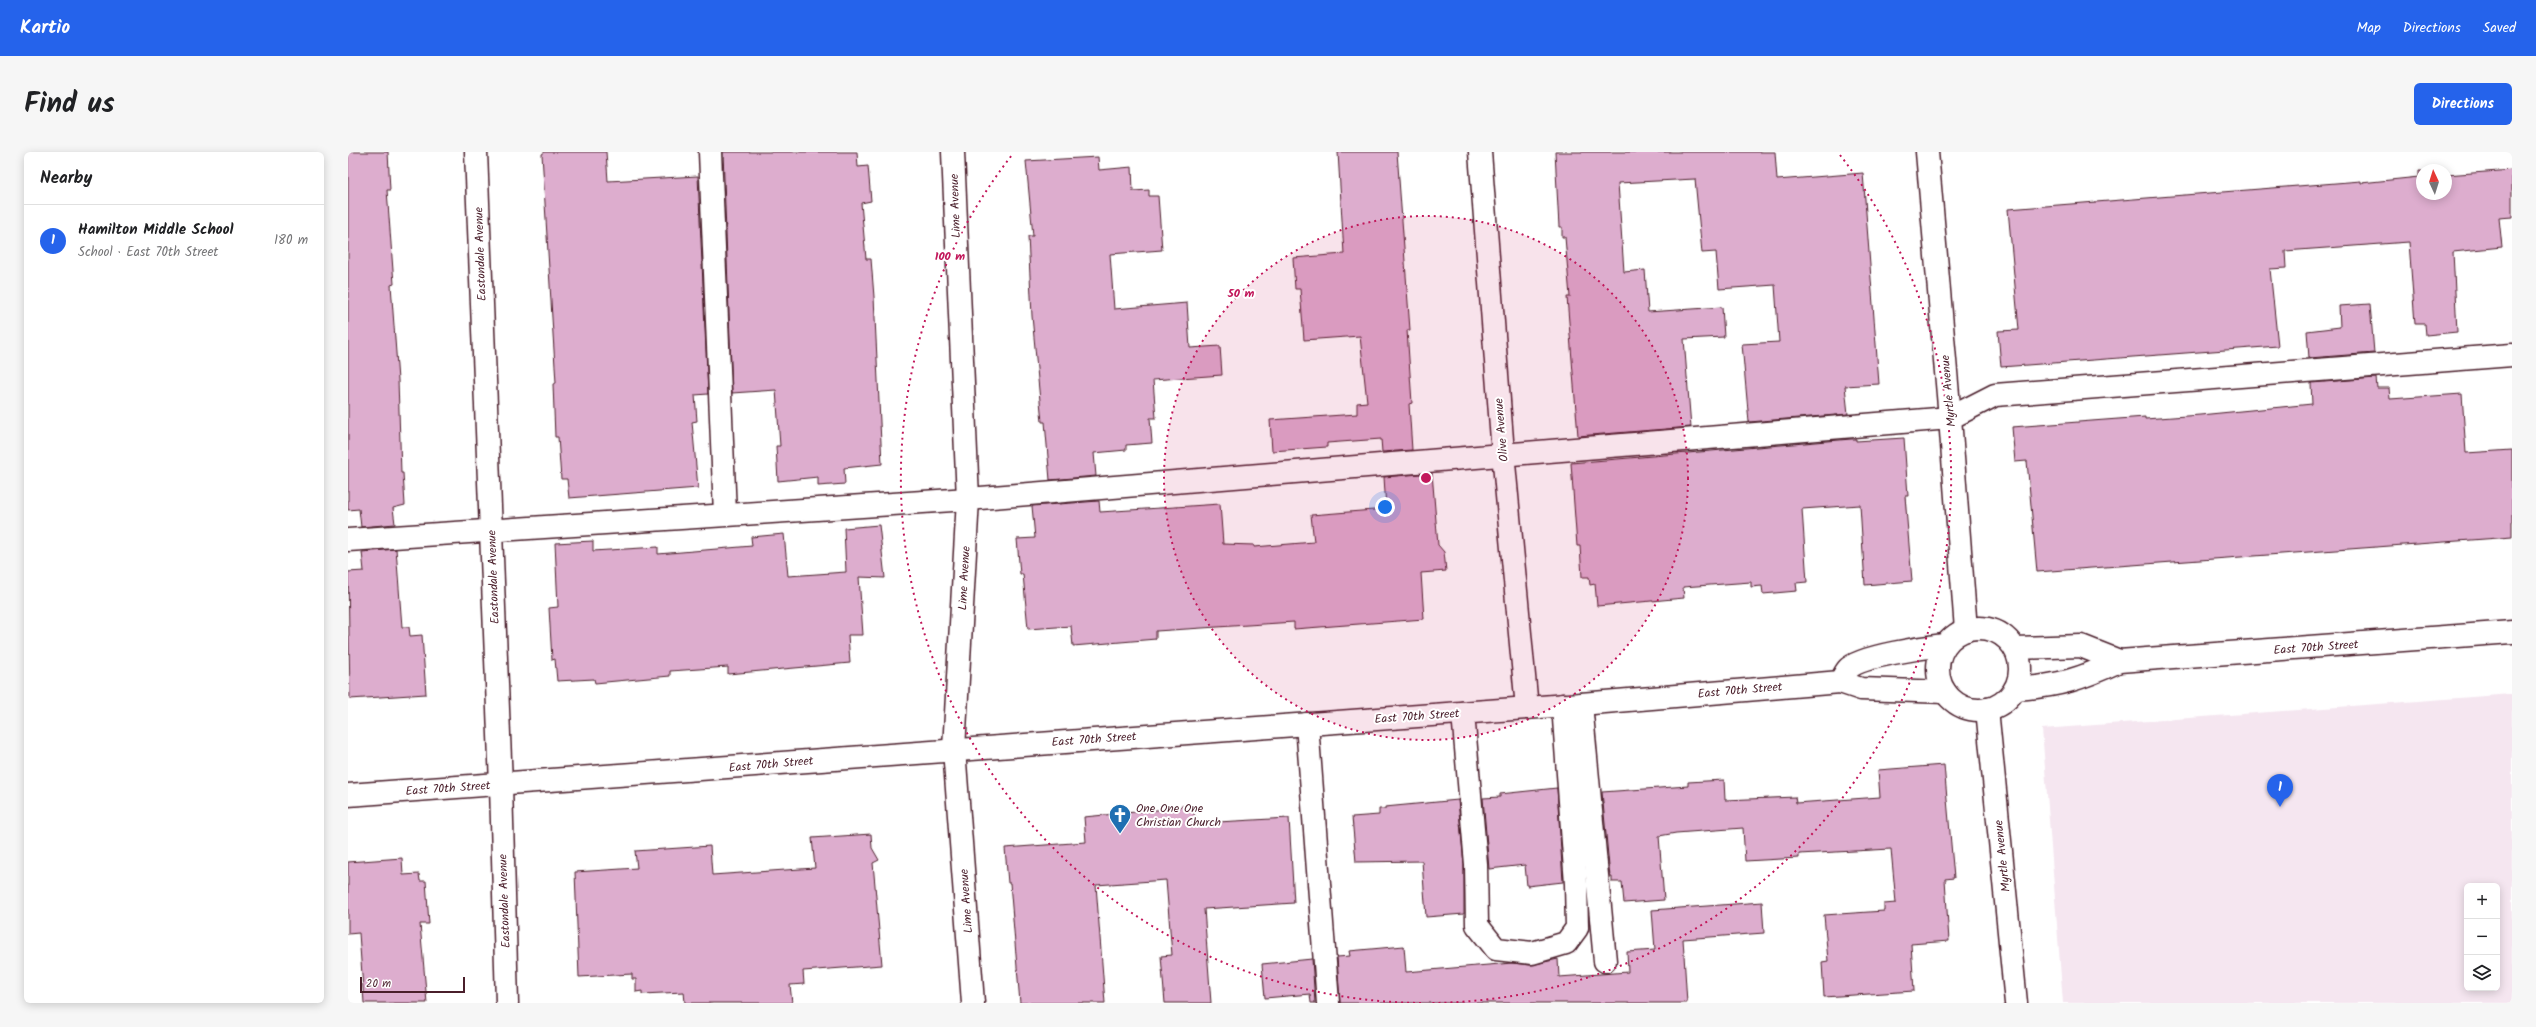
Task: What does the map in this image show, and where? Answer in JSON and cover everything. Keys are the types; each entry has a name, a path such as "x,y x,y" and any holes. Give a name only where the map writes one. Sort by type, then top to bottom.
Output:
{"street":[{"name":"Eastondale Avenue","path":"476,152 501,784 507,1003"},
{"path":"710,152 725,514"},
{"name":"Lime Avenue","path":"953,152 968,499 954,749 973,1003"},
{"name":"Olive Avenue","path":"1480,152 1503,453 1527,708"},
{"name":"Myrtle Avenue","path":"1927,152 1950,418 1966,630"},
{"path":"348,540 968,499 1503,453 1950,418 1995,395 2512,355"},
{"path":"1980,627 1993,630 2006,637 2015,648 2020,661 2020,675 2016,688 2007,700 1995,708 1968,709 1956,704 1945,692 1937,670 1944,645 1954,636 1966,630 1980,627"},
{"name":"East 70th Street","path":"2016,688 2042,687 2079,679 2119,661 2512,632"},
{"path":"1840,682 1849,668 1878,657 1920,647 1944,645"},
{"name":"East 70th Street","path":"2015,648 2081,646 2119,661"},
{"name":"East 70th Street","path":"348,795 954,749 1463,713 1840,682 1861,689 1945,692"},
{"path":"1463,713 1476,864 1477,925 1496,949 1532,953 1566,944 1577,928 1572,704"},
{"path":"1572,704 1605,961"},
{"name":"Myrtle Avenue","path":"1987,709 2016,1003"},
{"path":"1307,724 1328,1003"}],"shaded area":[{"path":"2512,694 2512,1003 2063,1003 2042,729"}],"building":[{"path":"348,152 388,152 390,190 387,190 394,284 391,285 398,380 401,473 403,473 405,505 393,508 395,524 361,527 359,509 348,510"},
{"path":"545,152 606,152 608,181 698,176 708,394 695,395 697,421 692,422 698,488 569,498 567,479 561,479 558,437 555,437 553,384 556,383 542,154"},
{"path":"723,152 857,152 858,167 868,166 871,201 861,203 866,259 871,259 882,464 844,468 845,484 818,486 818,477 778,481 776,446 780,446 776,390 732,393"},
{"path":"1338,152 1397,152 1410,330 1407,330 1412,403 1409,404 1412,450 1382,452 1381,439 1327,443 1327,447 1272,451 1270,420 1357,414 1357,403 1367,402 1360,336 1304,340 1300,289 1295,289 1293,258 1344,254"},
{"path":"1555,152 1775,152 1777,180 1863,173 1879,384 1845,386 1848,414 1749,422 1742,344 1779,342 1775,285 1719,289 1716,252 1702,253 1695,179 1618,183 1624,272 1645,270 1648,312 1722,307 1724,337 1684,339 1691,427 1578,436 1567,297 1570,297 1565,237 1562,237 1562,227 1559,227"},
{"path":"1098,157 1099,170 1132,167 1133,191 1149,190 1149,196 1158,196 1162,250 1110,254 1114,309 1187,303 1190,348 1220,346 1222,375 1153,380 1156,418 1150,418 1152,443 1126,445 1126,450 1094,453 1096,476 1050,480 1045,422 1042,422 1032,316 1028,236 1033,236 1026,161"},
{"path":"2512,170 2512,217 2499,218 2502,247 2453,252 2457,332 2426,335 2425,324 2415,324 2409,242 2285,251 2286,268 2270,269 2278,346 2001,367 1998,331 2019,330 2008,209 2361,181 2361,183 2416,177 2416,200 2452,200 2452,175"},
{"path":"2370,304 2374,353 2309,358 2307,331 2340,327 2339,306"},
{"path":"2376,378 2377,388 2389,388 2390,399 2462,394 2466,453 2512,450 2512,537 2037,572 2027,461 2015,462 2012,427 2145,417 2145,419 2200,415 2312,404 2311,383"},
{"path":"1904,438 1908,496 1905,496 1912,581 1865,585 1860,505 1802,509 1807,582 1796,583 1797,591 1763,594 1762,586 1751,587 1751,582 1683,587 1684,598 1597,606 1595,584 1590,585 1589,577 1582,577 1580,546 1577,546 1571,463 1851,439 1856,439 1856,441"},
{"path":"1432,473 1438,545 1444,552 1446,571 1421,573 1424,619 1294,629 1294,622 1156,631 1156,639 1073,646 1071,626 1028,629 1023,574 1020,574 1017,539 1035,538 1032,506 1099,501 1100,512 1220,504 1223,544 1254,545 1254,547 1314,542 1311,515 1386,509 1384,477"},
{"path":"879,525 885,578 859,577 863,635 848,635 850,663 728,674 728,667 670,671 670,676 595,683 594,679 557,681 555,659 552,660 549,608 558,607 555,543 593,541 593,551 658,547 658,554 752,546 751,537 784,534 788,576 846,572 844,528"},
{"path":"396,549 402,627 409,627 410,636 422,635 426,694 350,699 348,572 364,571 362,552"},
{"path":"1944,765 1954,878 1945,879 1949,941 1911,944 1914,991 1824,997 1822,962 1828,961 1824,915 1884,911 1884,904 1896,903 1891,849 1799,854 1799,858 1745,861 1743,828 1676,833 1659,836 1664,900 1624,903 1622,882 1612,882 1612,877 1610,877 1602,792 1688,786 1688,782 1724,780 1725,800 1795,797 1796,803 1880,797 1878,770"},
{"path":"1557,788 1563,882 1527,886 1525,865 1489,869 1483,798 1500,797 1500,794"},
{"path":"1458,800 1464,865 1464,914 1426,917 1422,861 1356,862 1352,817 1379,815 1379,809 1385,809 1385,807"},
{"path":"1187,804 1200,823 1289,818 1294,903 1204,909 1211,1003 1165,1003 1161,956 1172,955 1166,880 1096,885 1105,1003 1020,1003 1010,883 1008,883 1005,848 1086,842 1084,817 1177,808"},
{"path":"871,834 872,848 879,860 873,863 882,965 803,971 804,984 790,985 792,1003 685,1003 684,992 642,994 642,991 636,992 636,979 632,979 632,974 579,977 575,872 637,868 635,851 710,846 712,875 815,868 812,838"},
{"path":"402,858 403,875 419,874 420,881 426,881 429,924 420,924 427,1003 364,1003 359,933 348,934 348,862"},
{"path":"1762,902 1764,933 1683,939 1687,1003 1340,1003 1337,957 1350,956 1349,951 1404,946 1406,972 1512,963 1531,965 1558,959 1559,977 1628,972 1627,952 1655,950 1652,910"},
{"path":"1312,959 1315,1003 1311,1003 1310,994 1265,998 1262,964"}],"place":[{"name":"Hamilton Middle School","path":"2280,807"},
{"name":"One One One Christian Church","path":"1120,834"}]}
